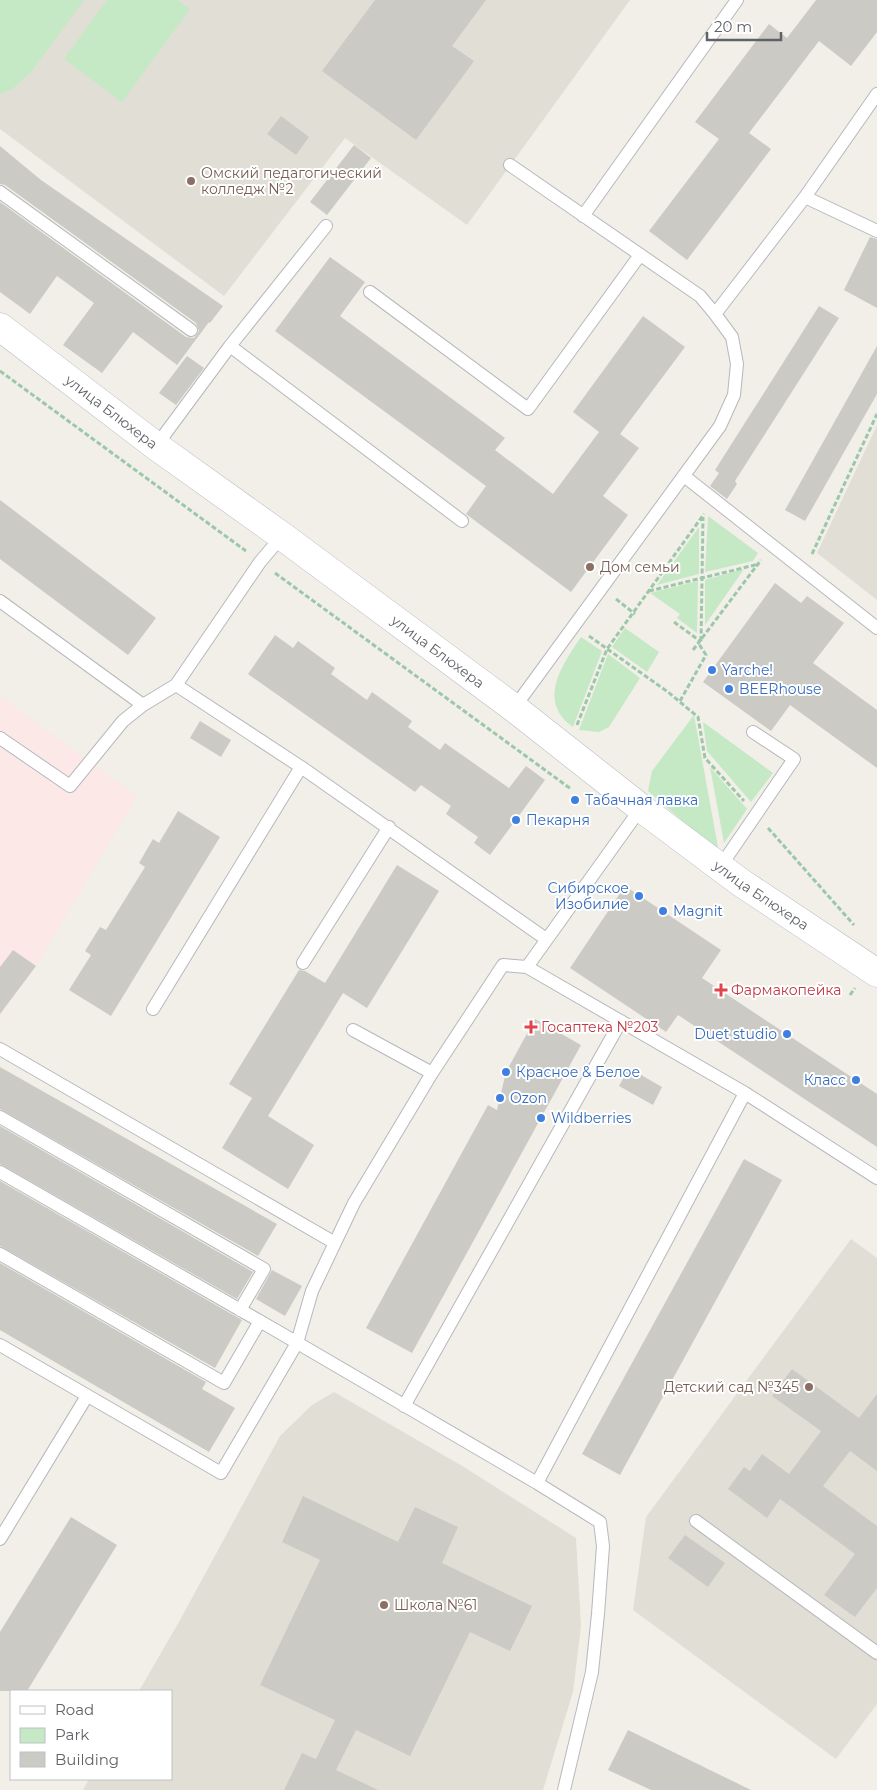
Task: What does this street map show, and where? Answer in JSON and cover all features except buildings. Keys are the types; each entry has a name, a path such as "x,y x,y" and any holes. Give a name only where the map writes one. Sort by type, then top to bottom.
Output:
{"street":[{"name":"улица Блюхера","path":"0,327 156,446 282,536 514,708 641,808 740,882 877,973"}],"lane":[{"path":"583,216 737,0"},
{"path":"715,314 805,197 877,94"},
{"path":"510,165 700,296 732,337 737,364 734,395 720,426 514,708"},
{"path":"0,192 191,330"},
{"path":"805,197 877,230"},
{"path":"156,446 230,346 326,226"},
{"path":"370,292 528,409 640,255"},
{"path":"230,346 462,521"},
{"path":"684,476 877,628"},
{"path":"0,738 70,786 123,721 143,705 176,686 260,562 282,536"},
{"path":"0,601 143,705"},
{"path":"176,686 389,827 546,939"},
{"path":"720,867 794,759 753,732"},
{"path":"153,1009 301,767"},
{"path":"527,967 641,808"},
{"path":"303,963 389,827"},
{"path":"0,1345 221,1474 297,1343 312,1291 354,1204 432,1073 503,965 527,967 745,1093 877,1178"},
{"path":"404,1406 621,1021"},
{"path":"353,1030 432,1073"},
{"path":"0,1049 335,1243"},
{"path":"538,1483 745,1093"},
{"path":"0,1117 264,1269 240,1310"},
{"path":"0,1172 538,1483 600,1522 603,1546 592,1672 564,1790"},
{"path":"0,1254 224,1383 260,1321"},
{"path":"0,1539 88,1396"},
{"path":"696,1521 877,1653"}],"path":[{"path":"0,371 577,794"},
{"path":"804,571 877,414"},
{"path":"575,731 607,649 707,509"},
{"path":"700,643 703,516"},
{"path":"693,650 762,559"},
{"path":"648,591 758,564"},
{"path":"602,588 634,613"},
{"path":"674,622 700,643 706,655 680,701"},
{"path":"574,625 668,692"}],"shaded area":[{"name":"Омский педагогический колледж №2","path":"0,0 630,0 467,225 345,138 224,296 0,129"},
{"path":"877,425 877,600 817,553"},
{"path":"0,696 137,796 36,966 0,1016"},
{"name":"Детский сад №345","path":"851,1239 877,1258 877,1704 836,1759 633,1610 646,1517"},
{"name":"Школа №61","path":"334,1392 464,1467 576,1538 581,1626 573,1692 543,1790 83,1790 88,1780 172,1780 172,1690 140,1690 180,1620 280,1436 312,1405"}],"green space":[{"path":"0,0 84,0 31,72 11,90 0,94"},
{"path":"107,0 177,0 190,9 122,102 64,59"},
{"path":"708,516 758,553 753,561 705,572"},
{"path":"699,527 699,574 657,585"},
{"path":"743,569 742,572 705,625 705,580"},
{"path":"698,581 697,633 677,618 680,614 650,593"},
{"path":"625,628 659,652 647,672 612,647"},
{"path":"581,637 602,651 573,727 562,717 556,706 556,682 567,659"},
{"path":"608,654 640,678 609,727 599,732 579,730"},
{"path":"694,715 719,853 648,791 652,771"},
{"path":"703,722 773,773 751,802 707,751"},
{"path":"710,767 747,809 724,843"}],"place":[{"name":"Омский педагогический колледж №2","path":"191,181"},
{"name":"Дом семьи","path":"590,567"},
{"name":"Yarche!","path":"712,670"},
{"name":"BEERhouse","path":"729,689"},
{"name":"Табачная лавка","path":"575,800"},
{"name":"Пекарня","path":"516,820"},
{"name":"Сибирское Изобилие","path":"639,896"},
{"name":"Magnit","path":"663,911"},
{"name":"Фармакопейка","path":"721,990"},
{"name":"Госаптека №203","path":"531,1027"},
{"name":"Duet studio","path":"787,1034"},
{"name":"Красное & Белое","path":"506,1072"},
{"name":"Класс","path":"856,1080"},
{"name":"Ozon","path":"500,1098"},
{"name":"Wildberries","path":"541,1118"},
{"name":"Детский сад №345","path":"809,1387"},
{"name":"Школа №61","path":"384,1605"}]}
